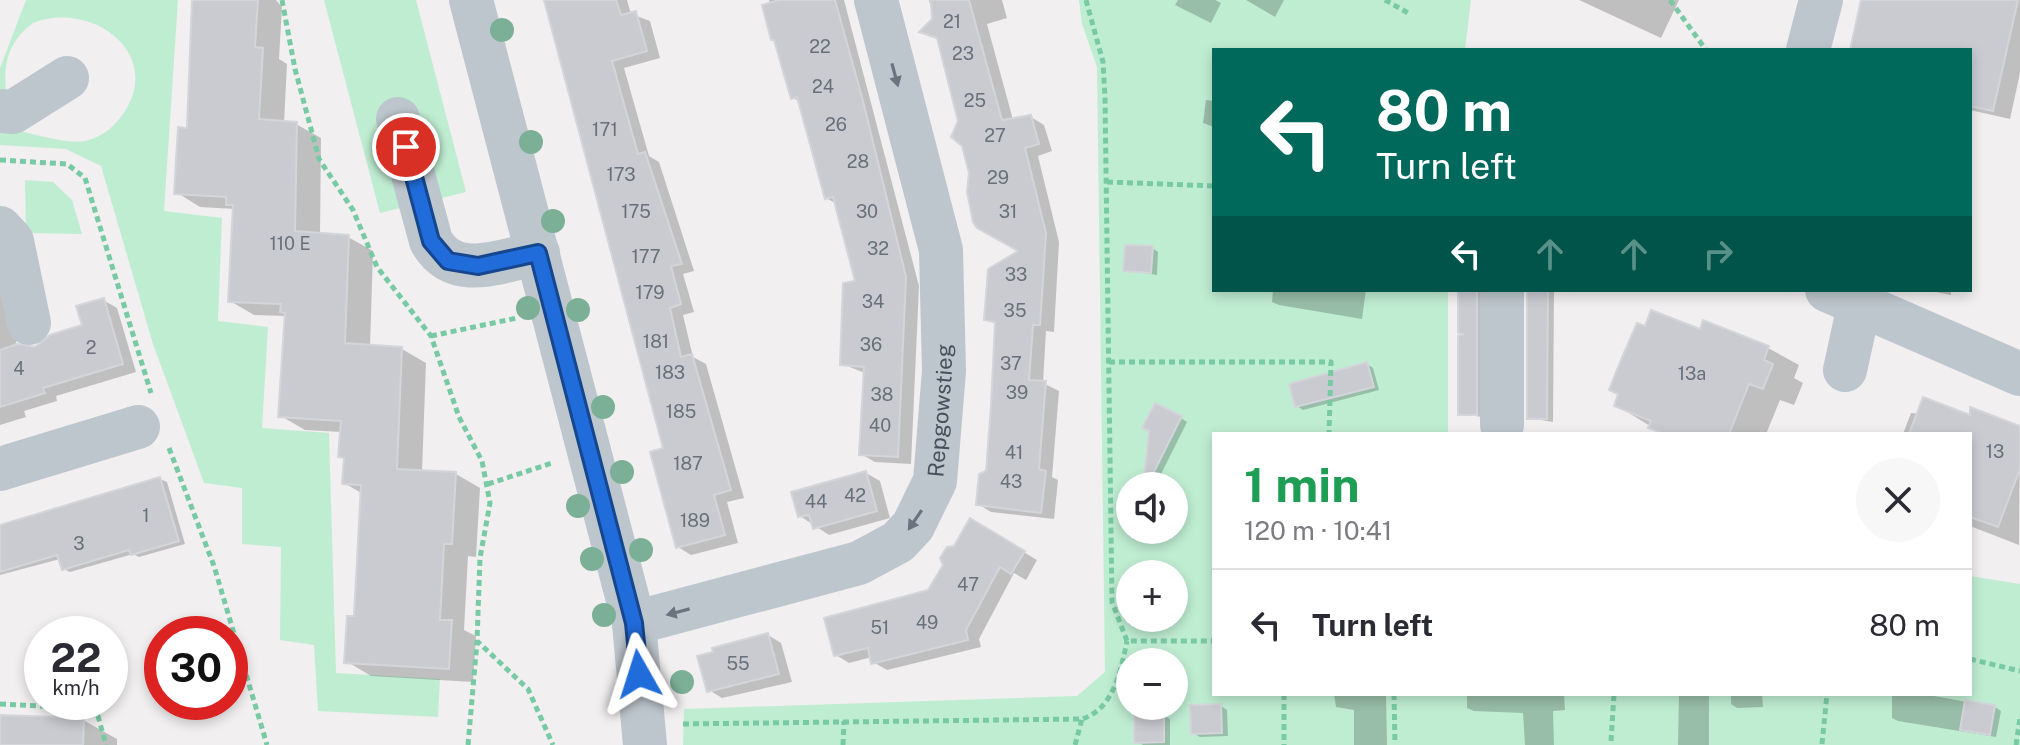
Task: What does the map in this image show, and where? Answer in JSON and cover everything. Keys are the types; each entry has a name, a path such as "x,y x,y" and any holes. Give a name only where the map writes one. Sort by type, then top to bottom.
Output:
{"street":[{"path":"471,0 634,623 644,736"},
{"name":"Repgowstieg","path":"634,623 859,563 898,542 913,526 935,481 944,371 941,250 876,0"},
{"path":"1809,48 1821,0"},
{"path":"0,111 13,112 67,78"},
{"path":"398,119 431,241 438,253 463,266 538,253"},
{"path":"0,228 12,241 29,323"},
{"path":"1502,292 1502,425"},
{"path":"1845,370 1843,298 2020,374"},
{"path":"0,469 138,427"}],"path":[{"path":"282,0 295,69 319,159 353,210 377,267 431,336 459,417 482,461 488,484 490,503 480,558 468,745"},
{"path":"644,736 844,721 1082,719 1094,715 1117,684 1127,641 1112,602 1103,62 1086,0"},
{"path":"1385,0 1410,14"},
{"path":"1670,0 1705,48"},
{"path":"1107,182 1212,186"},
{"path":"431,336 502,321"},
{"path":"1109,362 1331,362 1329,432"},
{"path":"488,484 591,450"},
{"path":"477,641 528,689 553,745"},
{"path":"1127,641 1212,641"},
{"path":"1972,659 2020,671"},
{"path":"1284,696 1284,745"},
{"path":"1394,696 1395,744"},
{"path":"1611,741 1614,696"},
{"path":"1822,744 1827,696"},
{"path":"0,704 85,708 98,716 106,745"},
{"path":"2016,745 2020,718"},
{"path":"1075,745 1082,719"},
{"path":"843,745 844,721"}],"green space":[{"path":"26,0 178,0 164,211 222,218 218,321 268,327 262,428 329,433 336,673 440,679 438,717 318,711 314,645 280,640 281,547 242,544 242,488 204,483 153,344 101,166 66,149 0,145 0,126 67,141 91,139 116,123 134,92 135,71 129,53 116,37 78,19 56,18 33,23 17,39 6,66 7,98 0,98 0,68"},
{"path":"324,0 416,0 466,192 380,213"},
{"path":"1079,0 1471,0 1465,48 1212,48 1212,292 1448,292 1448,432 1212,432 1212,696 1972,696 1972,576 2020,584 2020,745 683,745 684,709 1077,696 1105,672 1097,67 1082,24"},
{"path":"25,180 53,182 72,200 82,234 26,233"}],"building":[{"path":"192,0 258,0 255,47 263,48 259,119 297,122 295,231 349,235 345,343 402,347 397,469 456,472 452,544 444,544 440,620 452,620 449,669 344,663 347,616 354,616 361,485 342,484 344,458 338,457 341,421 278,417 285,313 280,312 281,304 228,302 233,205 226,205 226,197 174,194 178,127 187,128"},
{"path":"544,0 616,0 621,15 636,11 647,51 612,61 638,154 645,152 682,264 671,266 681,304 670,308 681,357 692,354 731,490 714,495 725,535 676,548 650,452 663,448"},
{"path":"779,0 835,0 863,101 906,277 898,457 859,455 864,367 840,365 843,283 855,281 833,197 825,199 797,97 791,99 774,40 771,40 762,5"},
{"path":"931,0 969,0 1002,120 1031,115 1039,144 1025,148 1046,233 1040,325 1033,325 1029,380 1046,381 1039,469 1046,471 1041,513 976,505 979,474 986,471 991,406 995,322 984,320 988,269 1018,251 977,228 973,222 967,192 969,173 962,146 951,137 958,121 937,38 919,32 932,19"},
{"path":"1861,0 2018,0 1993,111 1972,106 1972,48 1850,48"},
{"path":"1125,245 1153,246 1151,273 1123,271"},
{"path":"1458,292 1477,292 1477,415 1458,415 1458,336 1464,334 1458,333"},
{"path":"1527,292 1548,292 1547,419 1527,419"},
{"path":"104,298 123,364 43,388 45,393 0,407 0,350 17,344 35,347 50,335 82,325 76,306"},
{"path":"1651,310 1700,329 1703,320 1769,346 1764,360 1773,364 1763,389 1749,384 1730,432 1659,432 1648,428 1651,421 1614,406 1618,394 1609,390 1637,323 1645,326"},
{"path":"1367,362 1374,387 1295,407 1289,384"},
{"path":"1923,397 1970,415 1970,407 2020,426 2020,469 1998,527 1972,518 1972,432 1910,432"},
{"path":"1155,403 1182,416 1154,472 1145,472 1149,431 1142,428"},
{"path":"866,471 877,511 813,529 809,515 798,517 791,492"},
{"path":"160,477 179,541 131,555 129,550 62,570 57,555 0,572 0,525"},
{"path":"970,518 1025,551 1011,574 1000,567 966,630 968,640 871,664 868,648 834,656 824,618 928,590 943,565 940,558 947,547 954,546"},
{"path":"768,633 779,674 707,692 697,656 713,652 712,648"},
{"path":"1965,700 1995,705 1990,735 1960,730"},
{"path":"1221,704 1222,733 1191,734 1190,705"},
{"path":"0,715 24,716 24,720 84,720 83,745 0,745"},
{"path":"1134,720 1164,720 1164,742 1134,743"}],"route":[{"path":"406,147 431,241 438,253 448,261 463,266 478,266 538,253 634,623 639,674"}]}
